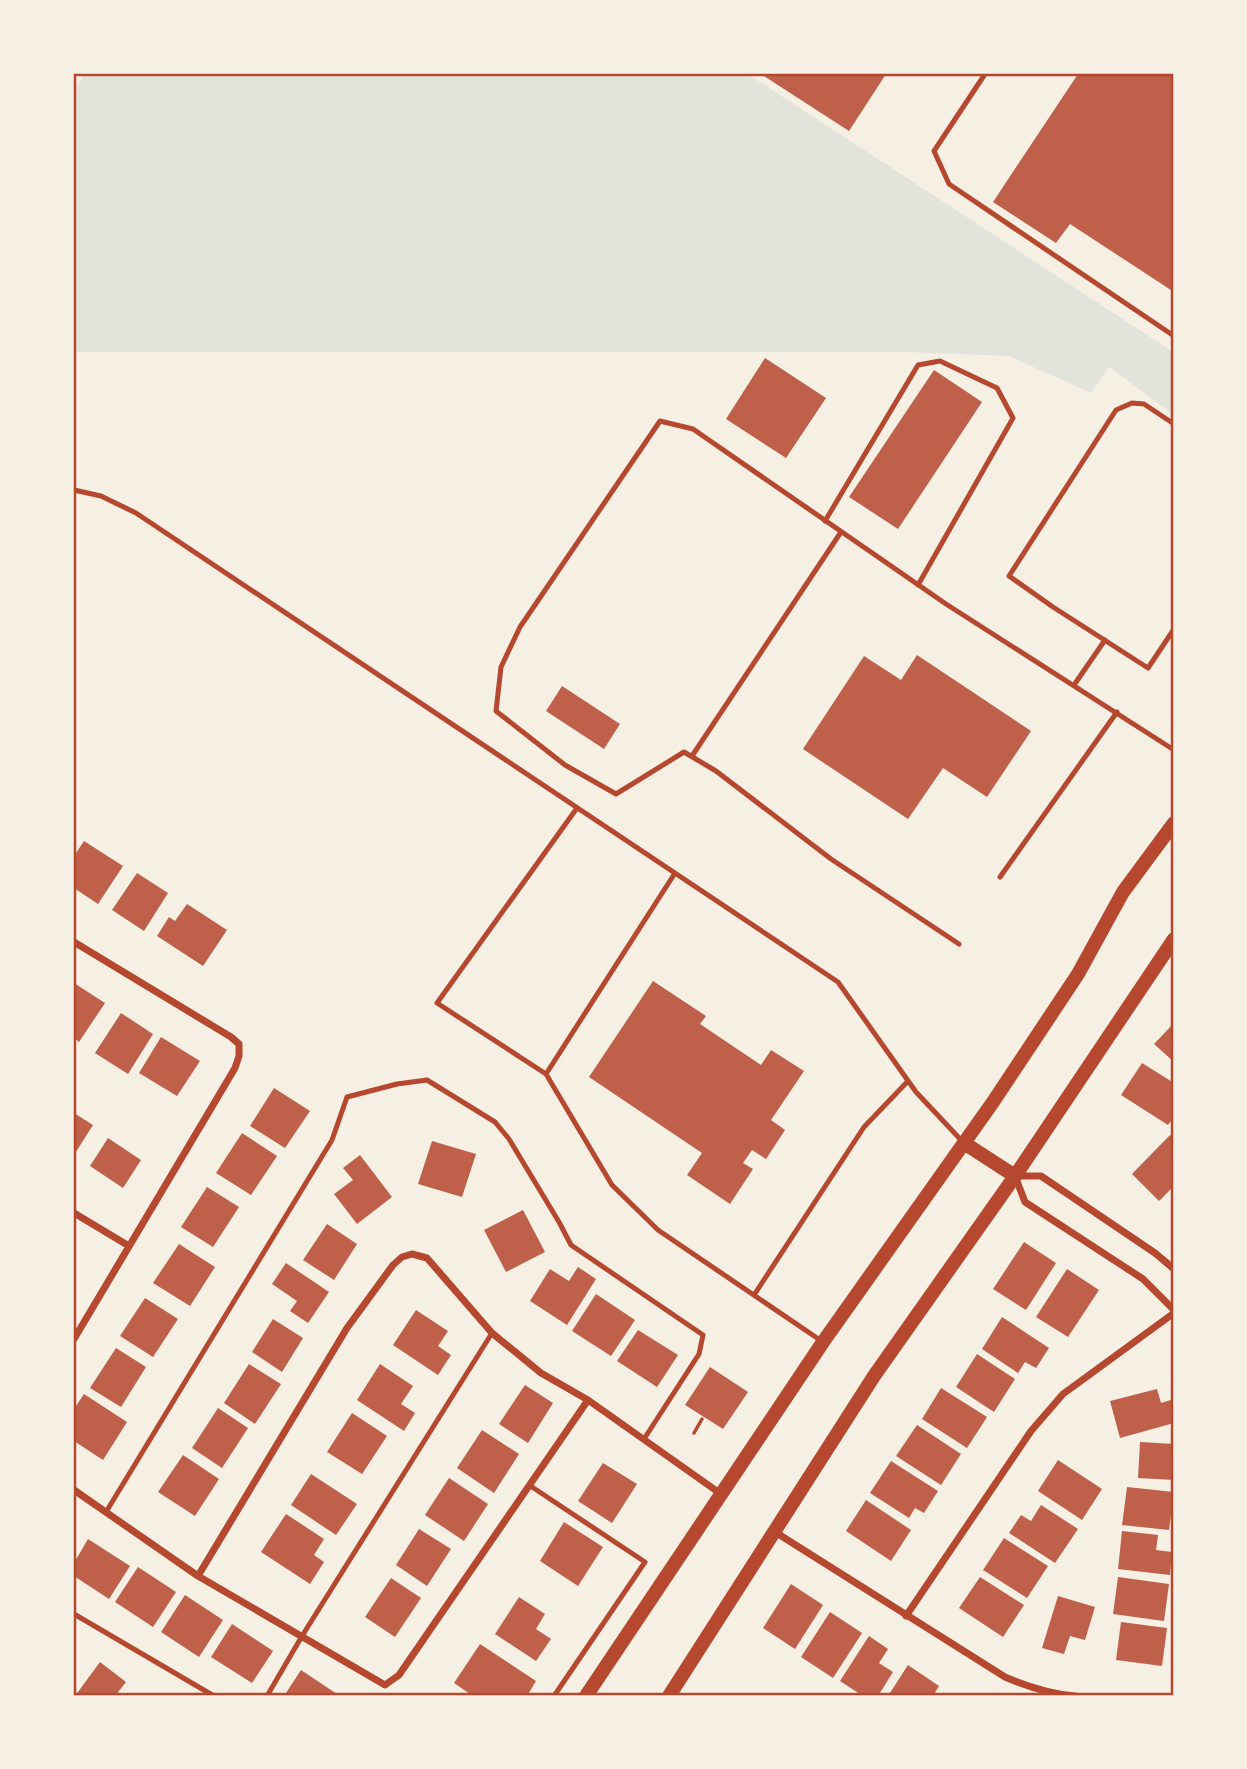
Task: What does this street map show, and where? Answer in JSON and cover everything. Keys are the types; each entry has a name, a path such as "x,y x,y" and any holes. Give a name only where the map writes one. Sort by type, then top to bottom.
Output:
{"main road":[{"path":"586,1696 823,1342 964,1143 1078,974 1123,892 1174,823"},
{"path":"669,1696 874,1377 1015,1176 1174,939"},
{"path":"964,1143 1015,1176"}],"street":[{"path":"74,942 239,1044 235,1068 74,1339"},
{"path":"906,1616 1031,1431 1063,1394 1174,1312 1143,1279 1025,1202 1015,1176 1041,1176 1174,1269"},
{"path":"74,1213 129,1246"},
{"path":"198,1576 347,1328 393,1265 402,1257 412,1254 427,1258 492,1333 541,1373 588,1400 721,1494"},
{"path":"74,1490 198,1576 385,1685 399,1675 588,1400"},
{"path":"774,1532 1005,1677 1028,1687 1075,1696"}],"lane":[{"path":"985,74 934,150 949,184 1174,336"},
{"path":"825,521 918,365 940,361 997,388 1013,418 918,585"},
{"path":"1174,424 1144,404 1132,403 1116,410 1010,576 1148,668 1174,629"},
{"path":"959,944 831,859 716,771 692,756 684,752 616,794 565,765 496,711 501,667 520,627 660,421 692,429 918,585 1174,750"},
{"path":"74,490 101,496 136,513 838,982 908,1081 964,1143"},
{"path":"692,756 841,532"},
{"path":"1074,685 1105,640"},
{"path":"1000,877 1116,712"},
{"path":"577,808 437,1003 546,1074 612,1185 658,1230 823,1342"},
{"path":"546,1074 675,873"},
{"path":"106,1512 332,1140 348,1097 427,1080 495,1122 509,1139 571,1245 703,1335 699,1354 644,1439"},
{"path":"754,1295 864,1127 908,1081"},
{"path":"267,1696 492,1333"},
{"path":"529,1485 645,1562 554,1696"},
{"path":"74,1614 214,1696"}],"path":[{"path":"694,1433 702,1419"}],"shaded area":[{"path":"85,74 748,74 1173,352 1173,414 1109,367 1091,393 1009,356 908,352 74,352 74,91"}],"building":[{"path":"761,74 886,74 849,131"},
{"path":"1078,74 1174,74 1174,292 1070,224 1056,243 993,202"},
{"path":"765,358 826,398 786,458 726,419"},
{"path":"934,370 982,402 898,529 849,497"},
{"path":"917,655 1031,731 987,797 943,768 908,819 803,749 864,656 901,680"},
{"path":"562,686 620,724 604,749 546,711"},
{"path":"84,841 123,866 98,904 74,888 74,856"},
{"path":"137,873 168,893 144,931 112,910"},
{"path":"187,904 227,930 203,966 157,936 169,917 175,921"},
{"path":"653,981 706,1016 700,1024 761,1065 771,1050 804,1071 771,1120 785,1130 766,1159 752,1150 743,1163 753,1169 730,1204 687,1175 702,1153 589,1077"},
{"path":"74,983 105,1003 79,1042 74,1038"},
{"path":"121,1013 153,1034 128,1074 95,1053"},
{"path":"1174,1023 1174,1062 1154,1044"},
{"path":"161,1037 200,1061 177,1096 139,1073"},
{"path":"1142,1063 1174,1083 1174,1117 1168,1125 1121,1095"},
{"path":"274,1088 310,1111 285,1148 250,1126"},
{"path":"74,1113 93,1125 74,1155"},
{"path":"242,1133 277,1156 251,1195 216,1173"},
{"path":"1170,1135 1174,1138 1174,1186 1159,1201 1132,1174"},
{"path":"108,1138 141,1160 123,1188 90,1166"},
{"path":"432,1141 476,1154 462,1197 418,1184"},
{"path":"360,1155 392,1197 357,1224 334,1194 353,1180 343,1168"},
{"path":"207,1187 239,1207 213,1247 181,1227"},
{"path":"523,1210 545,1252 506,1272 484,1230"},
{"path":"327,1224 357,1244 334,1280 303,1260"},
{"path":"1024,1242 1056,1263 1026,1310 993,1289"},
{"path":"179,1244 215,1267 190,1306 153,1283"},
{"path":"286,1263 329,1292 308,1323 290,1311 297,1301 272,1284"},
{"path":"578,1267 596,1279 567,1325 530,1301 550,1269 569,1281"},
{"path":"1067,1269 1099,1290 1068,1337 1036,1317"},
{"path":"596,1294 635,1320 611,1356 572,1331"},
{"path":"145,1298 178,1319 153,1357 120,1336"},
{"path":"416,1310 448,1331 438,1346 451,1355 438,1375 393,1345"},
{"path":"1002,1317 1049,1348 1036,1368 1025,1362 1018,1373 982,1349"},
{"path":"273,1319 303,1338 282,1372 252,1352"},
{"path":"638,1330 678,1355 657,1387 617,1361"},
{"path":"116,1348 146,1367 121,1407 90,1388"},
{"path":"977,1354 1015,1379 994,1412 956,1387"},
{"path":"249,1364 281,1384 255,1424 224,1403"},
{"path":"380,1364 413,1386 401,1404 415,1413 404,1431 357,1400"},
{"path":"710,1367 748,1392 723,1429 685,1405"},
{"path":"525,1385 553,1403 528,1443 499,1424"},
{"path":"941,1388 987,1417 967,1448 922,1419"},
{"path":"1157,1389 1161,1403 1174,1399 1174,1423 1120,1438 1110,1401"},
{"path":"84,1394 127,1422 103,1460 74,1441 74,1409"},
{"path":"218,1408 248,1428 222,1468 192,1448"},
{"path":"352,1413 387,1436 362,1474 327,1452"},
{"path":"917,1425 961,1454 941,1485 896,1456"},
{"path":"482,1430 519,1454 494,1493 457,1468"},
{"path":"1140,1442 1174,1444 1174,1480 1138,1478"},
{"path":"183,1455 219,1479 195,1516 158,1492"},
{"path":"1058,1460 1102,1489 1082,1520 1038,1491"},
{"path":"891,1461 938,1491 924,1513 915,1508 909,1518 870,1493"},
{"path":"603,1463 637,1484 612,1523 578,1501"},
{"path":"311,1474 357,1504 336,1535 291,1505"},
{"path":"449,1478 488,1504 464,1541 425,1515"},
{"path":"1127,1487 1174,1492 1169,1530 1122,1525"},
{"path":"866,1500 911,1530 891,1561 846,1531"},
{"path":"1041,1505 1078,1529 1055,1563 1009,1533 1021,1515 1031,1521"},
{"path":"286,1514 324,1539 314,1555 324,1562 310,1584 261,1552"},
{"path":"564,1522 603,1547 578,1586 540,1561"},
{"path":"419,1529 451,1549 427,1586 396,1565"},
{"path":"1122,1531 1158,1535 1156,1550 1172,1552 1170,1575 1118,1569"},
{"path":"1004,1538 1048,1566 1027,1598 983,1570"},
{"path":"88,1539 130,1566 109,1599 74,1576 74,1563"},
{"path":"138,1567 176,1592 153,1627 115,1602"},
{"path":"980,1577 1024,1605 1003,1637 959,1608"},
{"path":"1118,1577 1169,1584 1164,1621 1113,1614"},
{"path":"391,1578 421,1598 395,1637 365,1617"},
{"path":"791,1584 823,1605 795,1649 763,1628"},
{"path":"185,1595 223,1620 199,1657 161,1632"},
{"path":"1058,1596 1095,1607 1085,1640 1070,1636 1064,1654 1042,1648"},
{"path":"519,1597 545,1614 536,1629 551,1639 536,1661 495,1634"},
{"path":"830,1612 862,1633 833,1678 801,1657"},
{"path":"1121,1622 1167,1628 1162,1666 1116,1660"},
{"path":"232,1624 273,1651 252,1683 211,1657"},
{"path":"869,1636 888,1649 879,1663 893,1672 878,1696 863,1696 840,1681"},
{"path":"480,1644 536,1681 527,1696 473,1696 454,1683"},
{"path":"100,1662 126,1682 115,1696 75,1696"},
{"path":"908,1665 939,1686 933,1696 888,1696"},
{"path":"301,1670 340,1696 284,1696"}]}
